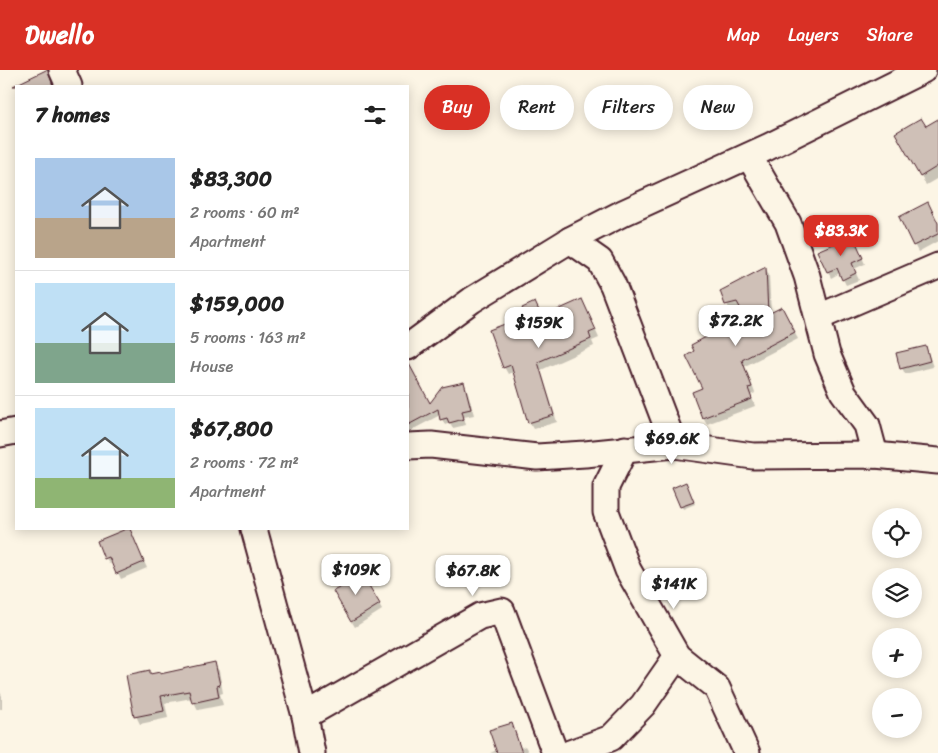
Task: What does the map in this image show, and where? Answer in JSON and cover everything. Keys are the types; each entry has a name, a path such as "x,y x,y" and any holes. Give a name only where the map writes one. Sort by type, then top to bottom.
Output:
{"street":[{"path":"62,70 69,85"},
{"path":"409,346 472,300 570,240 623,213 749,156 923,70"},
{"path":"749,156 788,223 807,276 827,354 843,392 867,425 875,456"},
{"path":"570,240 600,261 613,285 674,445"},
{"path":"818,317 938,266"},
{"path":"0,434 15,431"},
{"path":"409,446 431,445 537,457 674,445 753,456 875,456 938,461"},
{"path":"626,449 606,487 606,512 628,570 677,656 717,688 747,753"},
{"path":"254,530 305,716 312,753"},
{"path":"305,716 480,616 502,611 555,753"},
{"path":"570,753 611,738 643,705 677,656"}],"building":[{"path":"48,70 53,85 15,85"},
{"path":"921,118 926,126 938,119 938,166 920,177 895,133"},
{"path":"928,202 938,223 938,234 913,246 899,217"},
{"path":"854,238 863,258 852,263 856,273 842,280 837,268 827,272 817,251 845,239 846,242"},
{"path":"766,267 768,314 782,307 795,332 742,360 752,387 748,388 752,399 702,418 692,392 702,388 686,356 694,351 691,345 721,329 725,337 749,324 737,302 725,305 720,291"},
{"path":"582,299 596,330 589,333 591,339 538,362 554,415 528,423 511,365 503,368 489,330 526,316 522,308 535,302 542,317"},
{"path":"926,346 930,361 900,369 896,353"},
{"path":"409,364 430,403 442,387 464,382 471,409 462,411 464,419 449,423 447,418 440,420 438,409 409,424"},
{"path":"686,482 694,502 680,507 672,488"},
{"path":"124,530 130,530 144,562 116,574 109,557 104,559 97,541"},
{"path":"359,569 380,604 351,622 333,591 341,587 337,581"},
{"path":"215,662 220,685 217,686 219,697 192,703 189,691 161,696 164,711 134,717 126,675 150,670 150,674 160,672 160,674"},
{"path":"512,723 522,753 497,753 489,730"}]}
